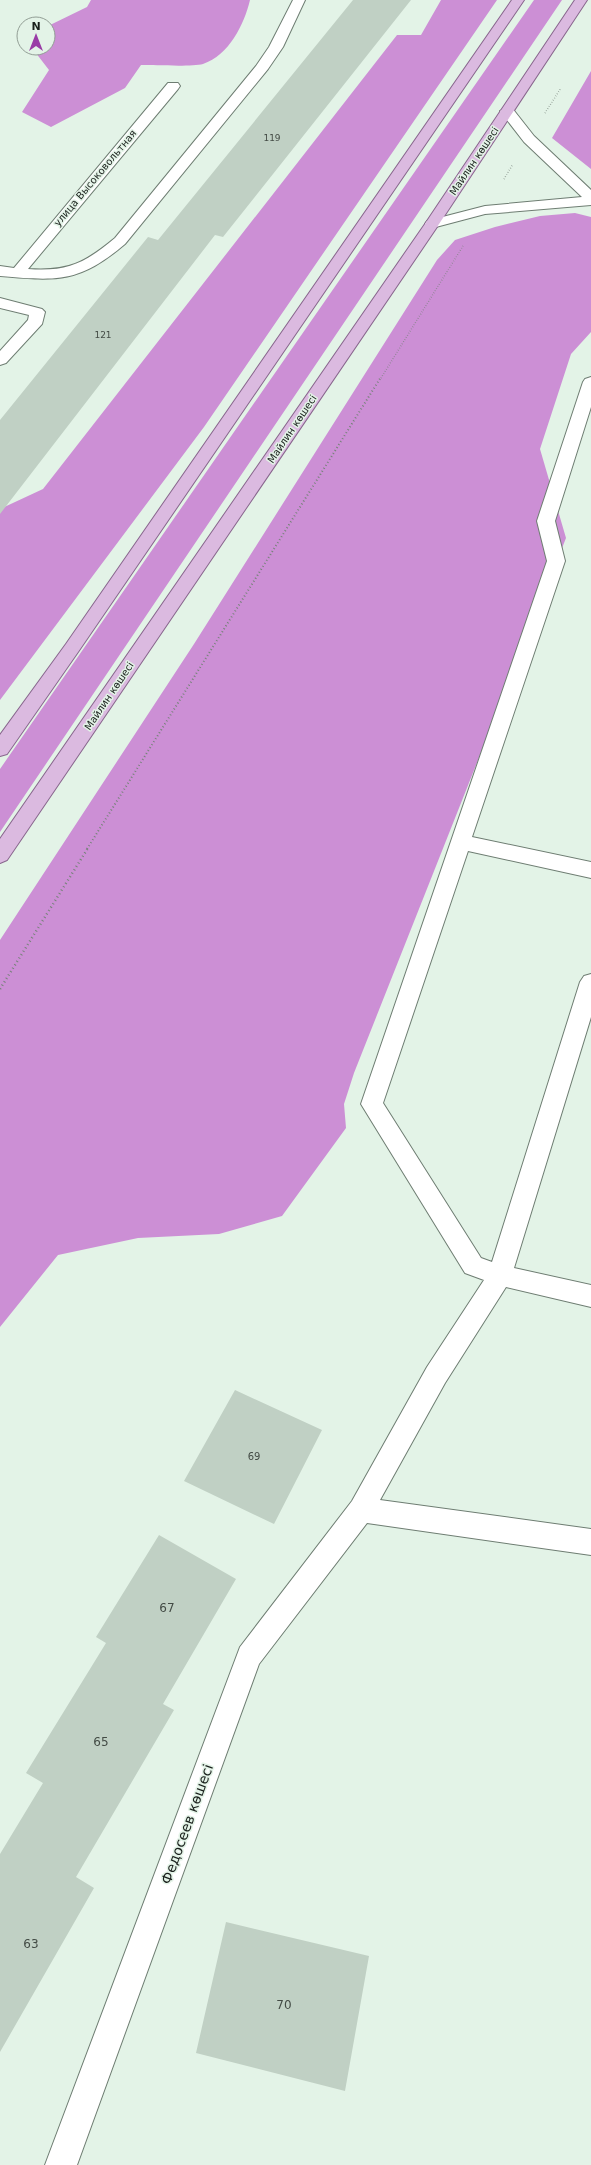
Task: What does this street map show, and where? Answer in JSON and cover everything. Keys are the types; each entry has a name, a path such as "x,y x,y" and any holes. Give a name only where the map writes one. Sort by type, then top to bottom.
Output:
{"main road":[{"path":"0,749 77,641 518,0"},
{"name":"Майлин көшесі","path":"0,855 432,224 581,0"}],"street":[{"path":"0,271 52,274 80,269 101,257 120,241 262,69 276,47 299,0"},
{"name":"улица Высоковольтная","path":"18,272 173,86"},
{"path":"507,111 529,139 591,200"},
{"path":"432,224 485,210 591,200"},
{"path":"0,303 37,312 36,321 0,360"},
{"path":"591,382 546,521 556,562 372,1104 473,1266 500,1275 591,1296"},
{"path":"461,842 591,870"},
{"name":"Федосеев көшесі","path":"61,2165 249,1656 361,1510 436,1375 500,1275 591,982"},
{"path":"361,1510 591,1542"}],"path":[{"path":"0,989 562,86"}],"shaded area":[{"path":"91,0 250,0 244,19 234,38 220,54 212,60 198,65 141,65 125,88 51,127 22,112 49,70 38,56 56,56 56,22 87,7"},
{"path":"441,0 497,0 204,427 0,700 0,509 43,489 397,35 421,35"},
{"path":"534,0 562,0 0,832 0,769"},
{"path":"591,71 591,169 552,138"},
{"path":"575,213 591,217 591,332 571,354 540,449 566,538 354,1073 344,1104 346,1128 282,1216 219,1234 138,1238 58,1255 0,1327 0,940 194,644 437,260 455,240 495,227 540,216"}],"building":[{"path":"353,0 411,0 223,237 215,235 0,514 0,420 148,237 158,240"},
{"path":"235,1390 322,1430 274,1524 184,1481"},
{"path":"159,1535 236,1579 163,1704 174,1710 76,1877 94,1888 0,2052 0,1854 43,1783 26,1773 106,1643 96,1637"},
{"path":"226,1922 369,1956 345,2091 196,2053"}]}
